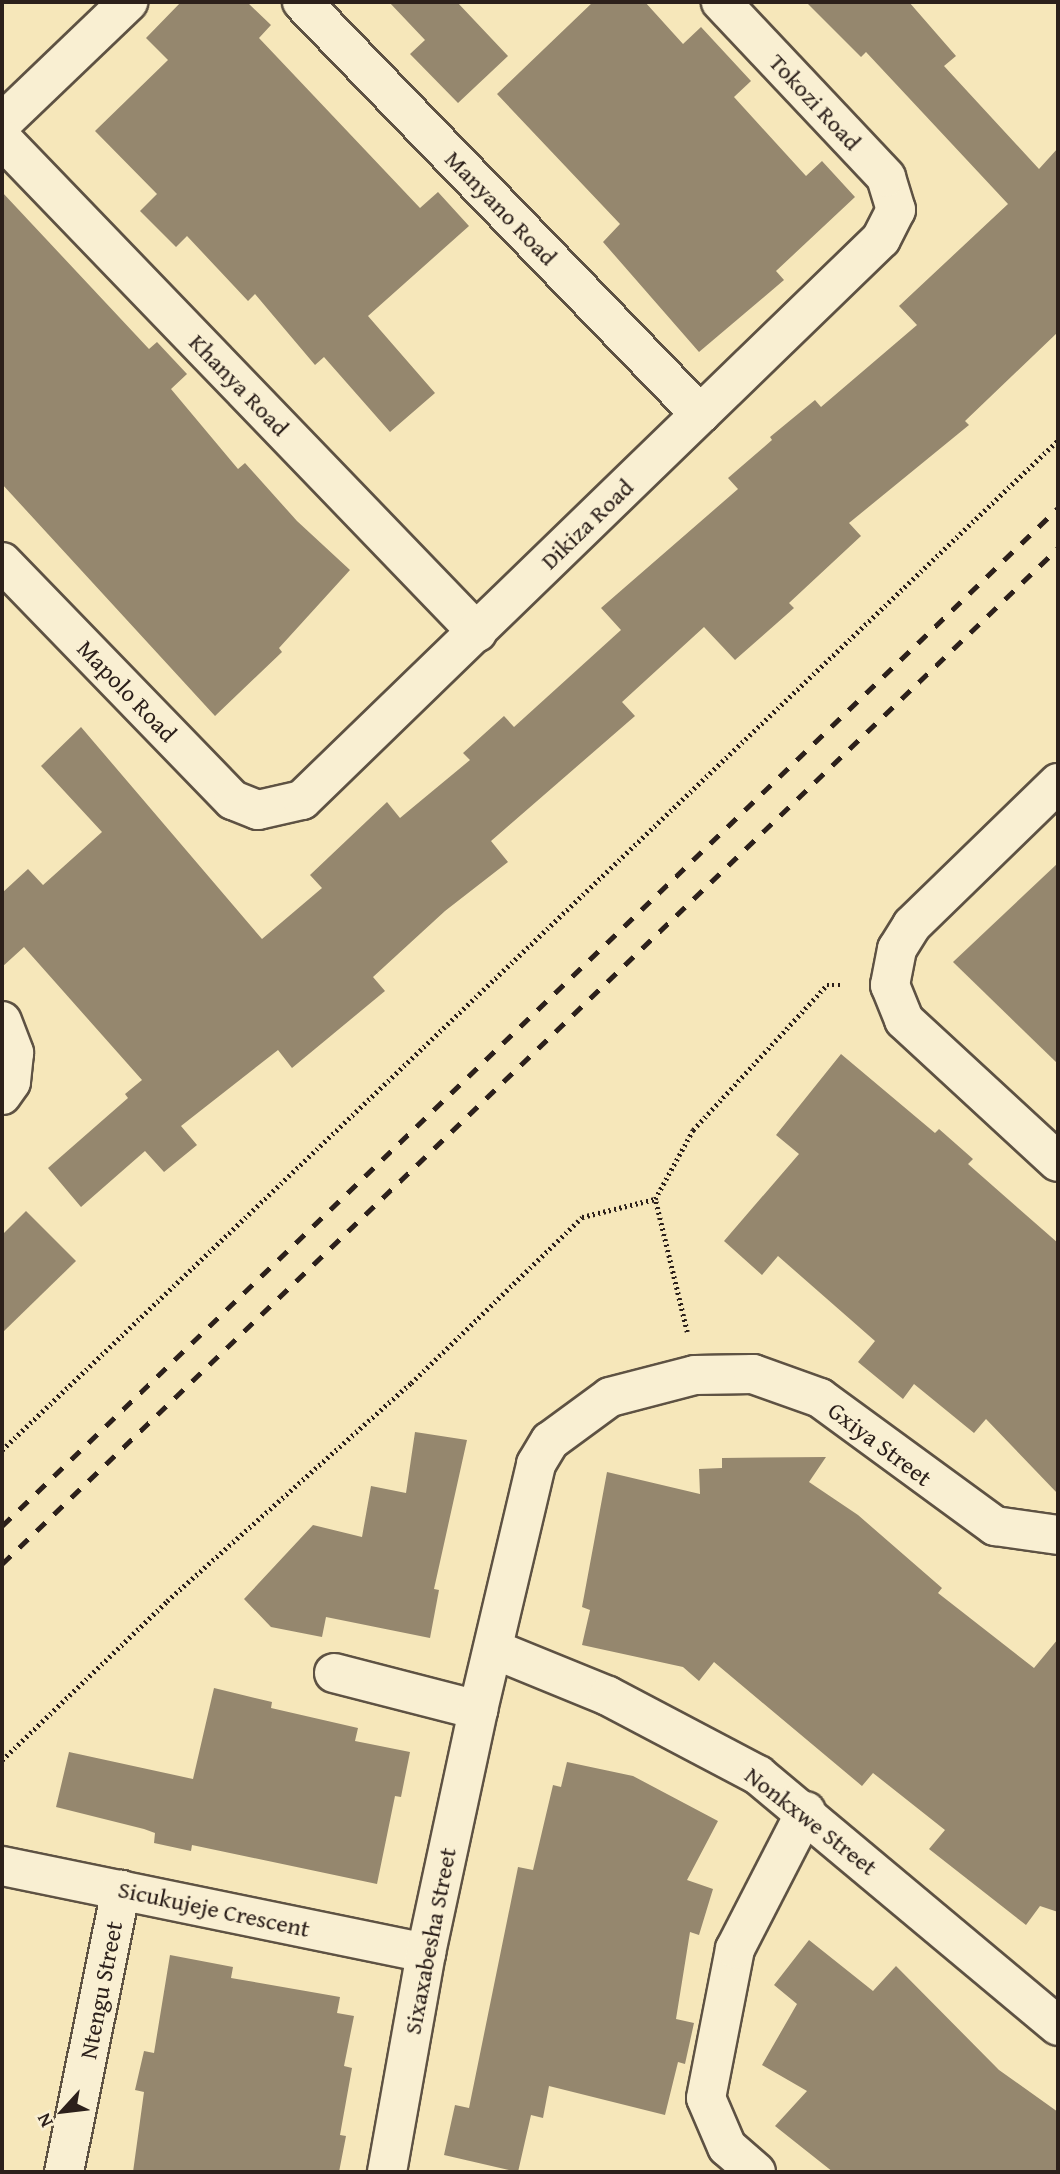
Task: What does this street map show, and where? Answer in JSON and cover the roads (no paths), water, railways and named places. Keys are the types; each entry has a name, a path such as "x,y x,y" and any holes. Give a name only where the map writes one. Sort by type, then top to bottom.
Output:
{"street":[{"path":"2,123 128,2"},
{"name":"Manyano Road","path":"302,2 700,414"},
{"name":"Tokozi Road","path":"721,2 886,177 896,209"},
{"name":"Khanya Road","path":"2,139 477,632"},
{"name":"Dikiza Road","path":"258,810 302,800 881,239 896,209"},
{"name":"Mapolo Road","path":"2,562 233,800 258,810"},
{"path":"1058,783 912,925 897,949 890,985 904,1020 1058,1162"},
{"path":"2,1095 10,1082 8,1037"},
{"name":"Gxiya Street","path":"695,1375 753,1374 820,1398 995,1526 1058,1535"},
{"name":"Sixaxabesha Street","path":"387,2172 426,1954 478,1710 536,1464 550,1441 610,1396 695,1375"},
{"name":"Nonkxwe Street","path":"493,1649 608,1696 758,1775 806,1811 1058,2026"},
{"path":"334,1673 478,1710"},
{"path":"756,2172 727,2147 706,2098 735,1949 806,1811"},
{"name":"Sicukujeje Crescent","path":"2,1866 426,1954"},
{"name":"Ntengu Street","path":"64,2172 121,1890"}],"railway":[{"path":"2,1526 1058,508"},
{"path":"2,1564 1058,548"}]}
